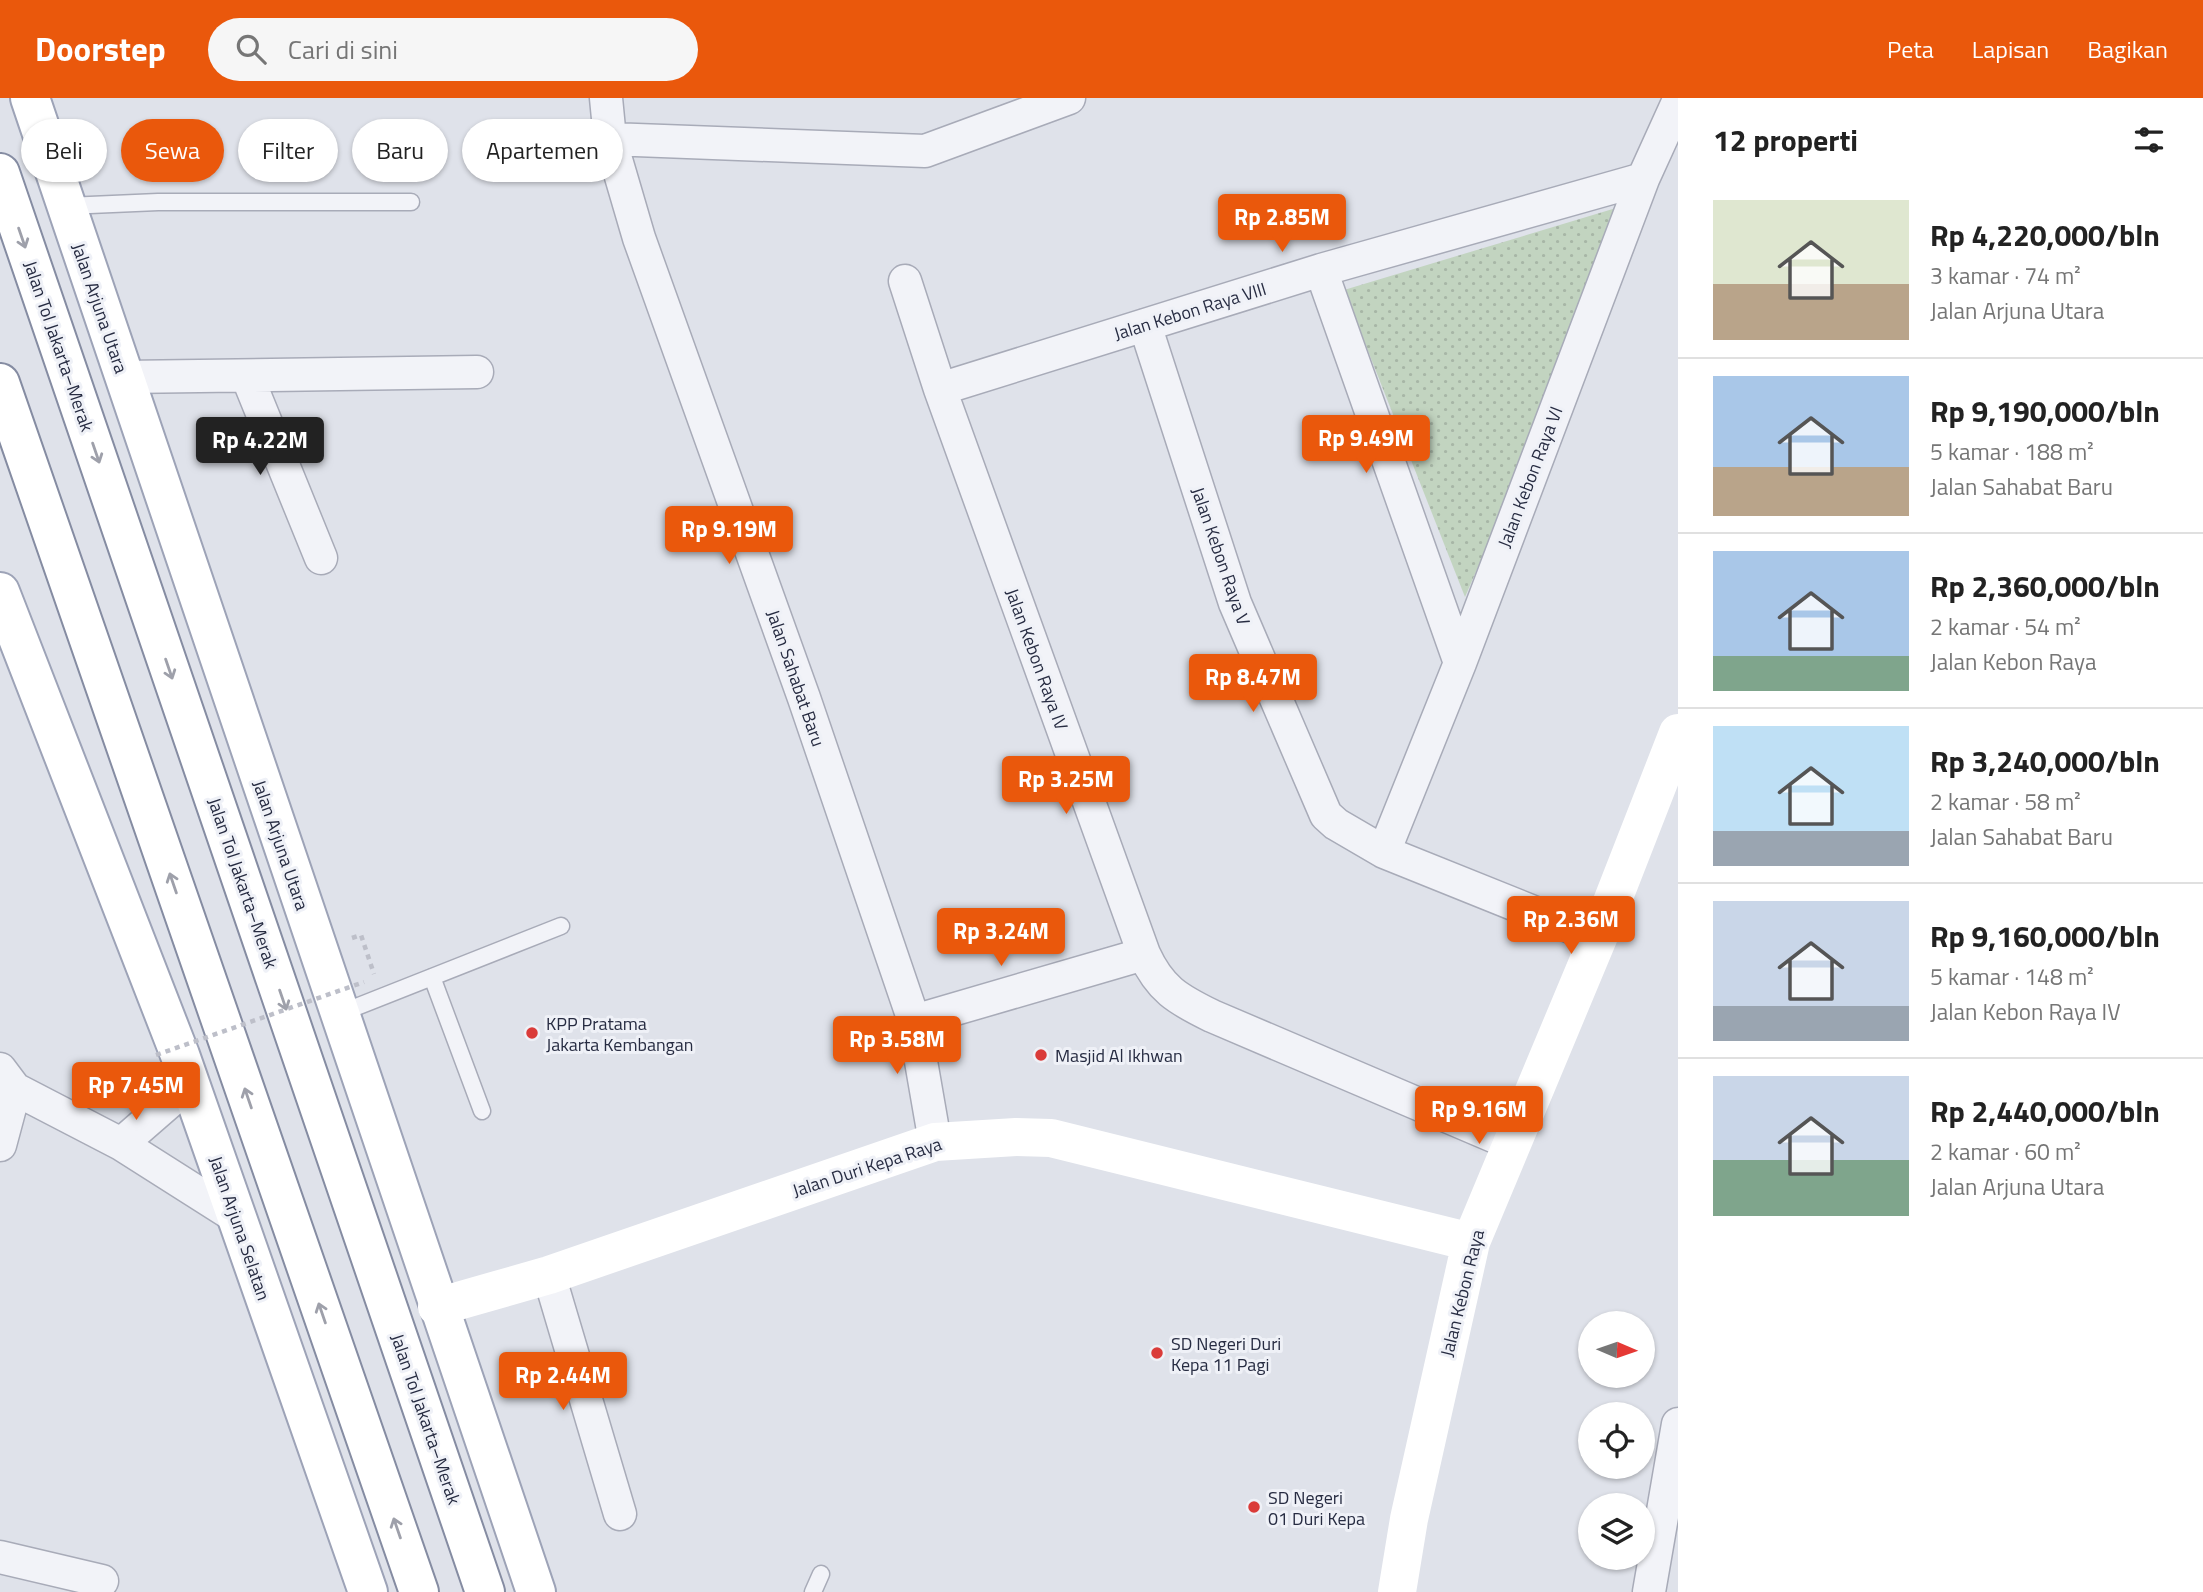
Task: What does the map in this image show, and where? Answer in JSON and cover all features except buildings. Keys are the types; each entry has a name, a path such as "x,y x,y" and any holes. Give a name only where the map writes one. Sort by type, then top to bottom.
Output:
{"main road":[{"name":"Jalan Arjuna Utara","path":"30,98 437,1307 536,1592"},
{"name":"Jalan Tol Jakarta–Merak","path":"0,173 485,1592"},
{"path":"0,383 419,1592"},
{"name":"Jalan Arjuna Selatan","path":"0,592 190,1084 368,1592"},
{"name":"Jalan Kebon Raya","path":"1397,1592 1409,1520 1471,1242 1598,937 1678,733"},
{"name":"Jalan Duri Kepa Raya","path":"437,1307 550,1275 934,1133 1051,1138 1471,1242"}],"street":[{"name":"Jalan Sahabat Baru","path":"606,98 608,119"},
{"path":"623,139 925,150 1032,105 1069,98"},
{"name":"Jalan Kebon Raya VI","path":"1384,852 1460,663 1643,179 1678,102"},
{"name":"Jalan Kebon Raya VIII","path":"940,389 1321,270 1643,179"},
{"name":"Jalan Sahabat Baru","path":"623,182 639,238 804,698 914,1021 934,1133"},
{"path":"1321,270 1460,663"},
{"name":"Jalan Kebon Raya IV","path":"905,281 940,389 1144,954 1155,978 1181,1001 1512,1144"},
{"name":"Jalan Kebon Raya V","path":"1145,325 1235,604 1321,806 1336,824 1384,852 1598,937"},
{"path":"124,377 477,372"},
{"path":"247,376 321,558"},
{"path":"914,1021 1144,954"},
{"path":"0,1145 8,1079 139,1128 236,1217"},
{"path":"139,1128 190,1084"},
{"path":"550,1275 620,1514"},
{"path":"1649,1592 1678,1424"},
{"path":"0,1557 102,1581"}],"lane":[{"path":"66,206 158,202 411,201"},
{"path":"338,1014 561,926"},
{"path":"432,976 482,1111"},
{"path":"813,1592 821,1574"}],"path":[{"path":"156,1055 364,982"}],"green space":[{"path":"1636,202 1465,597 1344,290"}],"place":[{"name":"KPP Pratama Jakarta Kembangan","path":"532,1033"},
{"name":"Masjid Al Ikhwan","path":"1041,1055"},
{"name":"SD Negeri Duri Kepa 11 Pagi","path":"1157,1353"},
{"name":"SD Negeri 01 Duri Kepa","path":"1254,1507"}]}
